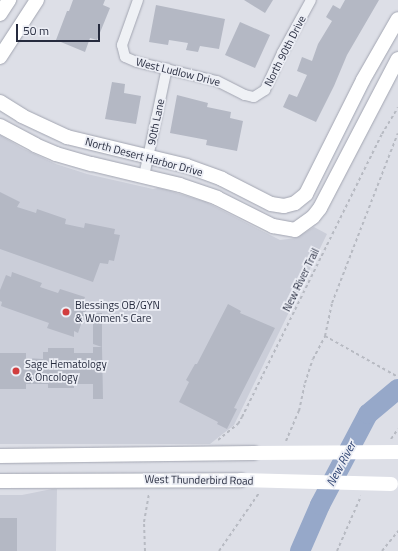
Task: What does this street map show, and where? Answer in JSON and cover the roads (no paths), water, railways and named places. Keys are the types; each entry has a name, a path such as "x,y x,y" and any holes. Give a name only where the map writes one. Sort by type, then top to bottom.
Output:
{"street":[{"path":"0,14 9,0"},
{"path":"0,57 37,0"},
{"name":"West Ludlow Drive","path":"138,0 122,44 125,57 137,62 217,80 245,95 254,97"},
{"name":"North 90th Drive","path":"254,97 265,90 282,54 311,0"},
{"name":"North Desert Harbor Drive","path":"0,102 22,116 68,137 187,166 222,179 271,204 284,206 295,203 306,194 364,80 398,20"},
{"name":"North Desert Harbor Drive","path":"0,126 28,142 56,154 180,185 217,198 273,226 295,230 313,217 320,208 398,59"},
{"name":"90th Lane","path":"144,176 167,68"},
{"path":"0,456 254,453 395,446"},
{"name":"West Thunderbird Road","path":"0,481 149,479 395,484"}],"waterway":[{"name":"New River","path":"300,551 320,505 368,414 398,389"}],"place":[{"name":"Blessings OB/GYN & Women's Care","path":"66,312"},
{"name":"Sage Hematology & Oncology","path":"16,371"}]}
